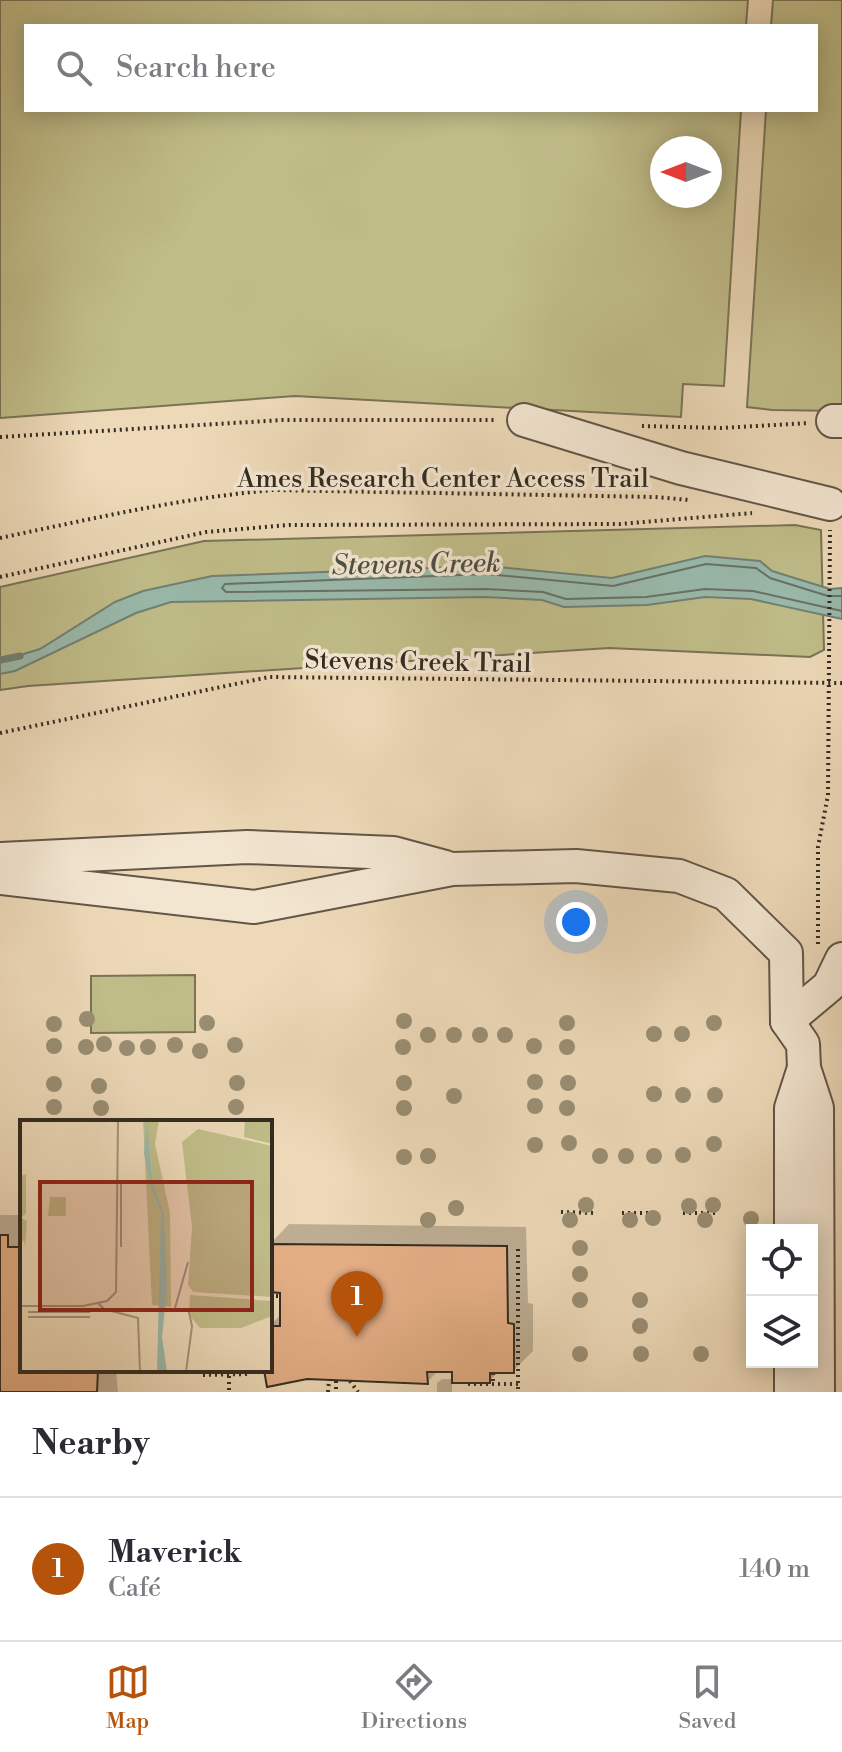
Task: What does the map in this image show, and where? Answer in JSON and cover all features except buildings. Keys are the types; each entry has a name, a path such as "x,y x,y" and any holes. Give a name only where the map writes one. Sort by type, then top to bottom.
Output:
{"street":[{"path":"524,420 681,468 830,504"},
{"path":"0,859 247,847 393,853 452,869"},
{"path":"0,878 254,907 452,869 576,866 679,876 726,894 786,953 787,1021 803,1044 804,1068 817,1108 818,1392"},
{"path":"787,1021 829,986 830,952"},
{"path":"791,1224 791,1108 804,1068"},
{"path":"791,1368 791,1392"}],"path":[{"path":"0,437 283,420 524,420"},
{"path":"634,426 721,428 837,421"},
{"name":"Ames Research Center Access Trail","path":"0,538 170,503 273,490 655,497 703,501"},
{"path":"0,577 206,532 264,527 620,524 759,513"},
{"path":"830,538 828,795 818,847 830,952"},
{"name":"Stevens Creek Trail","path":"0,733 269,677 842,683"},
{"path":"561,1212 597,1213"},
{"path":"622,1213 657,1213"},
{"path":"683,1213 717,1213"},
{"path":"518,1249 518,1392"},
{"path":"272,1296 280,1296"},
{"path":"228,1373 229,1392"},
{"path":"493,1373 493,1384"},
{"path":"203,1375 251,1374"},
{"path":"328,1392 329,1380"},
{"path":"336,1381 336,1392"},
{"path":"350,1381 358,1392"},
{"path":"468,1384 518,1384"}],"shaded area":[{"path":"0,0 748,0 746,24 24,24 24,112 741,112 724,386 683,384 681,417 295,396 0,418"},
{"path":"773,0 842,0 842,411 747,407 766,112 818,112 818,24 771,24"},
{"path":"795,525 821,530 824,650 810,657 609,648 0,690 0,587 204,541"},
{"path":"195,975 195,1032 91,1033 91,976"}],"water":[{"path":"705,556 760,561 772,571 830,589 842,588 842,619 751,599 705,597 647,605 564,607 542,600 485,597 171,602 136,613 15,671 0,674 0,661 40,649 115,602 143,591 212,576 488,566 612,578"}],"waterway":[{"name":"Stevens Creek","path":"0,660 20,656"}],"place":[{"name":"Maverick","path":"357,1337"}]}
